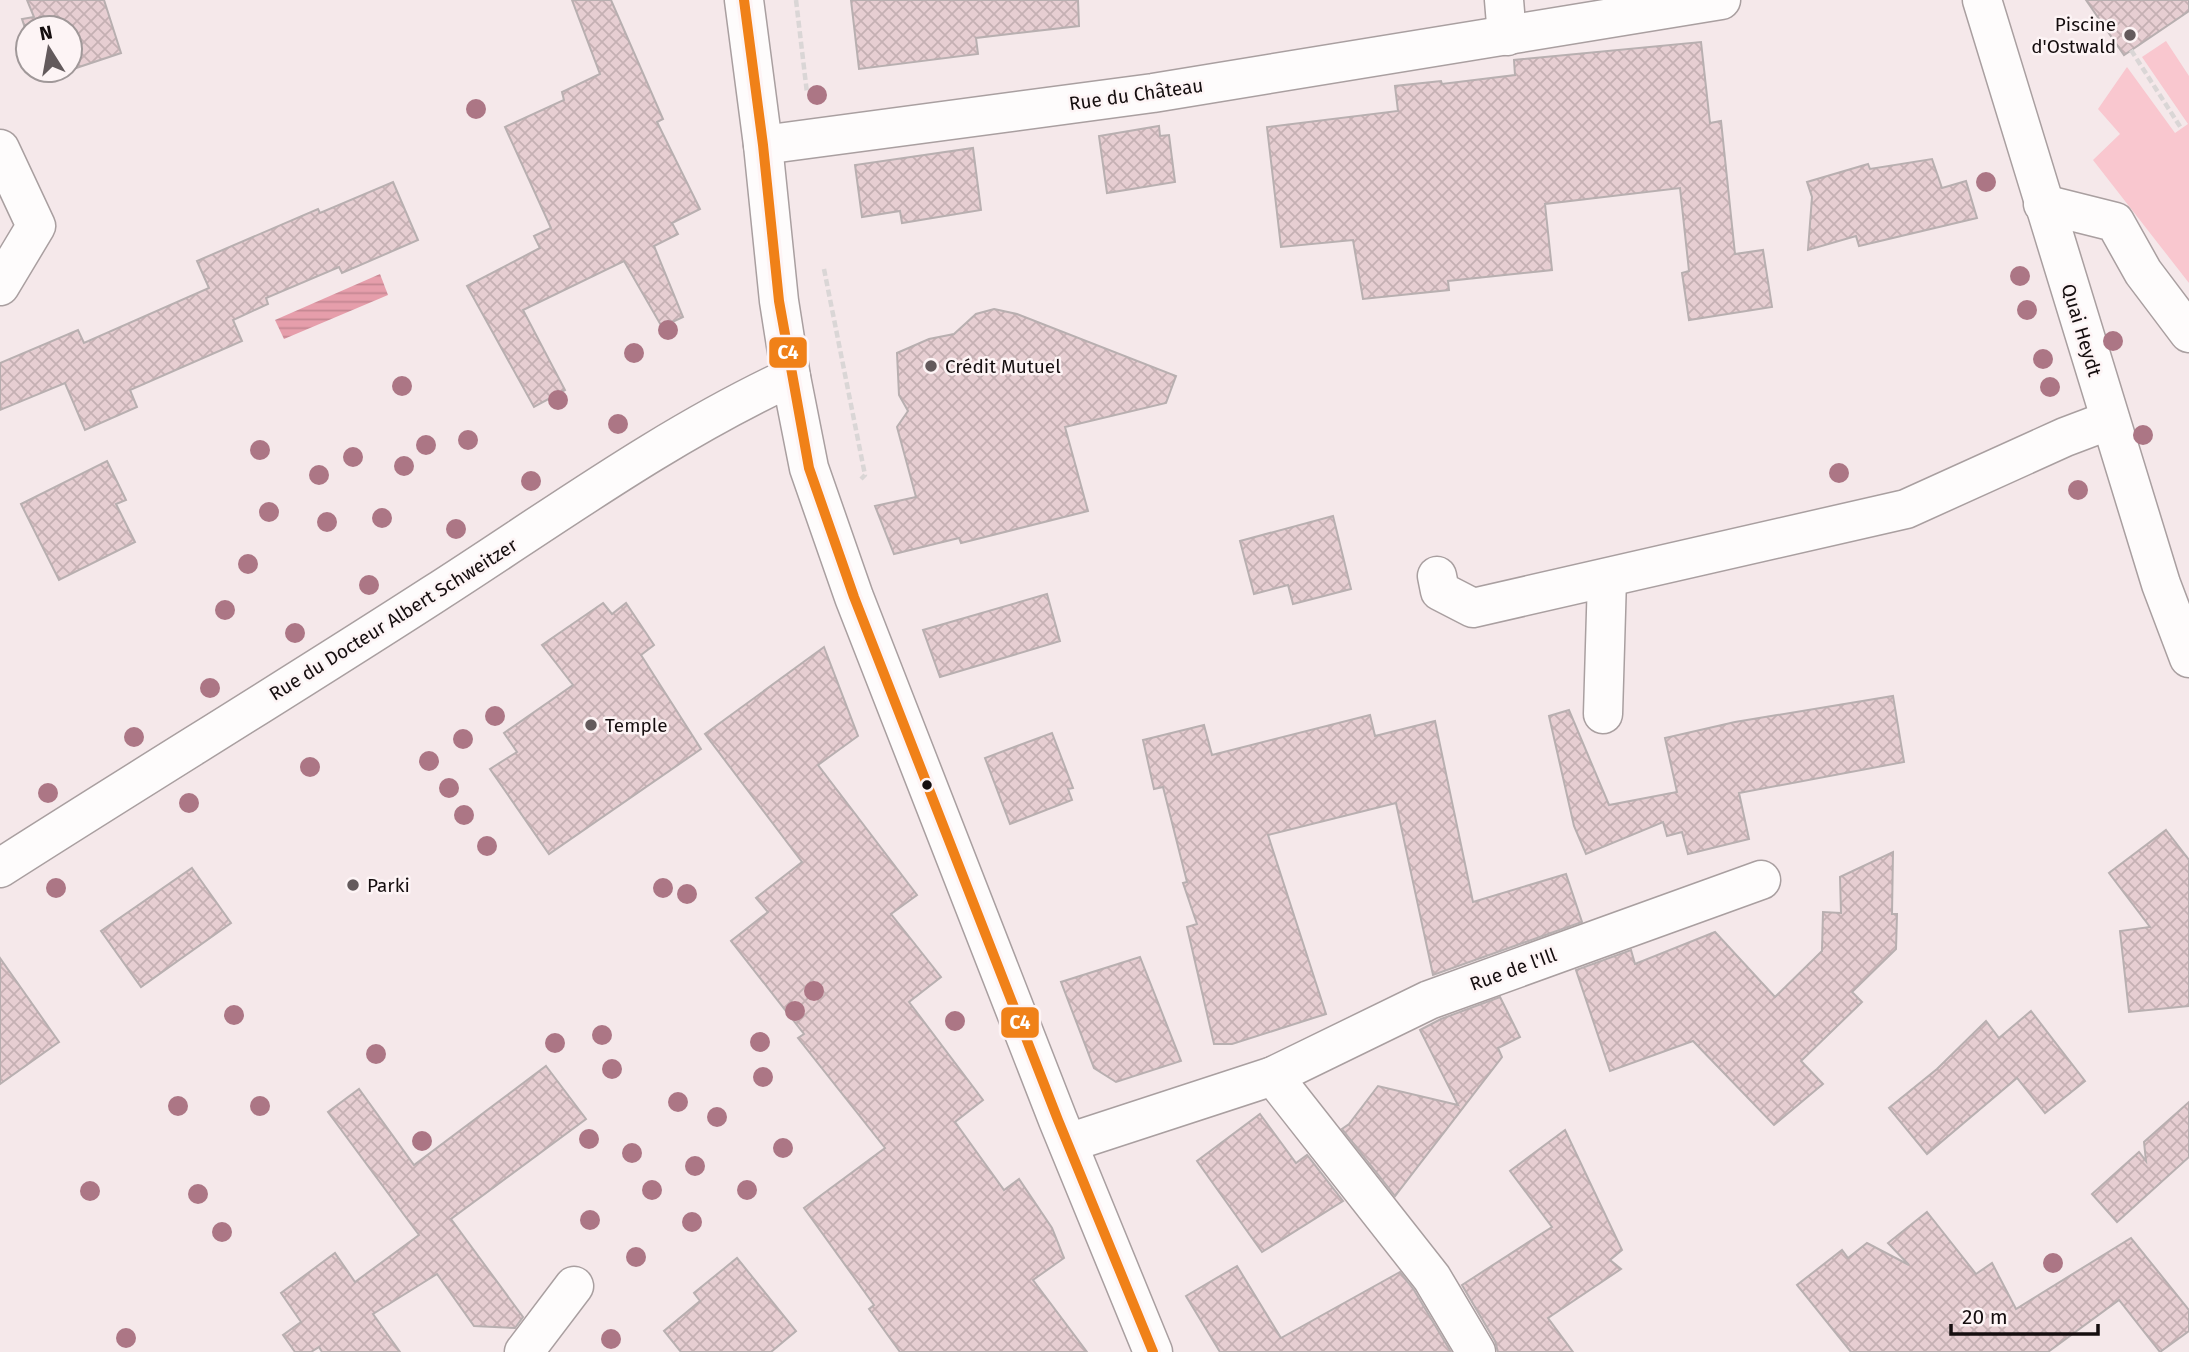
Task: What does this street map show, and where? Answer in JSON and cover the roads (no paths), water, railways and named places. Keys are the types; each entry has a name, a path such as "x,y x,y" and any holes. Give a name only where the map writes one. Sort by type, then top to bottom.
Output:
{"street":[{"path":"744,0 763,145 779,301 790,377 809,468 854,597 1153,1352"},
{"name":"Rue du Château","path":"763,145 1153,93 1506,18 1721,0"},
{"name":"Quai Heydt","path":"1982,0 2161,584 2189,658"},
{"path":"0,149 36,226 0,286"},
{"path":"2043,204 2115,222 2143,272 2189,333"},
{"name":"Rue du Docteur Albert Schweitzer","path":"0,868 377,631 676,436 790,377"},
{"path":"1437,576 1440,592 1473,608 1906,509 2065,437 2110,420"},
{"path":"1603,714 1607,578"},
{"name":"Rue de l'Ill","path":"1068,1143 1273,1076 1429,1000 1761,880"},
{"path":"1273,1076 1432,1278 1476,1352"},
{"path":"524,1352 574,1286"}],"place":[{"name":"Piscine d'Ostwald","path":"2130,35"},
{"name":"Crédit Mutuel","path":"931,366"},
{"name":"Temple","path":"591,725"},
{"name":"Parki","path":"353,885"}]}
